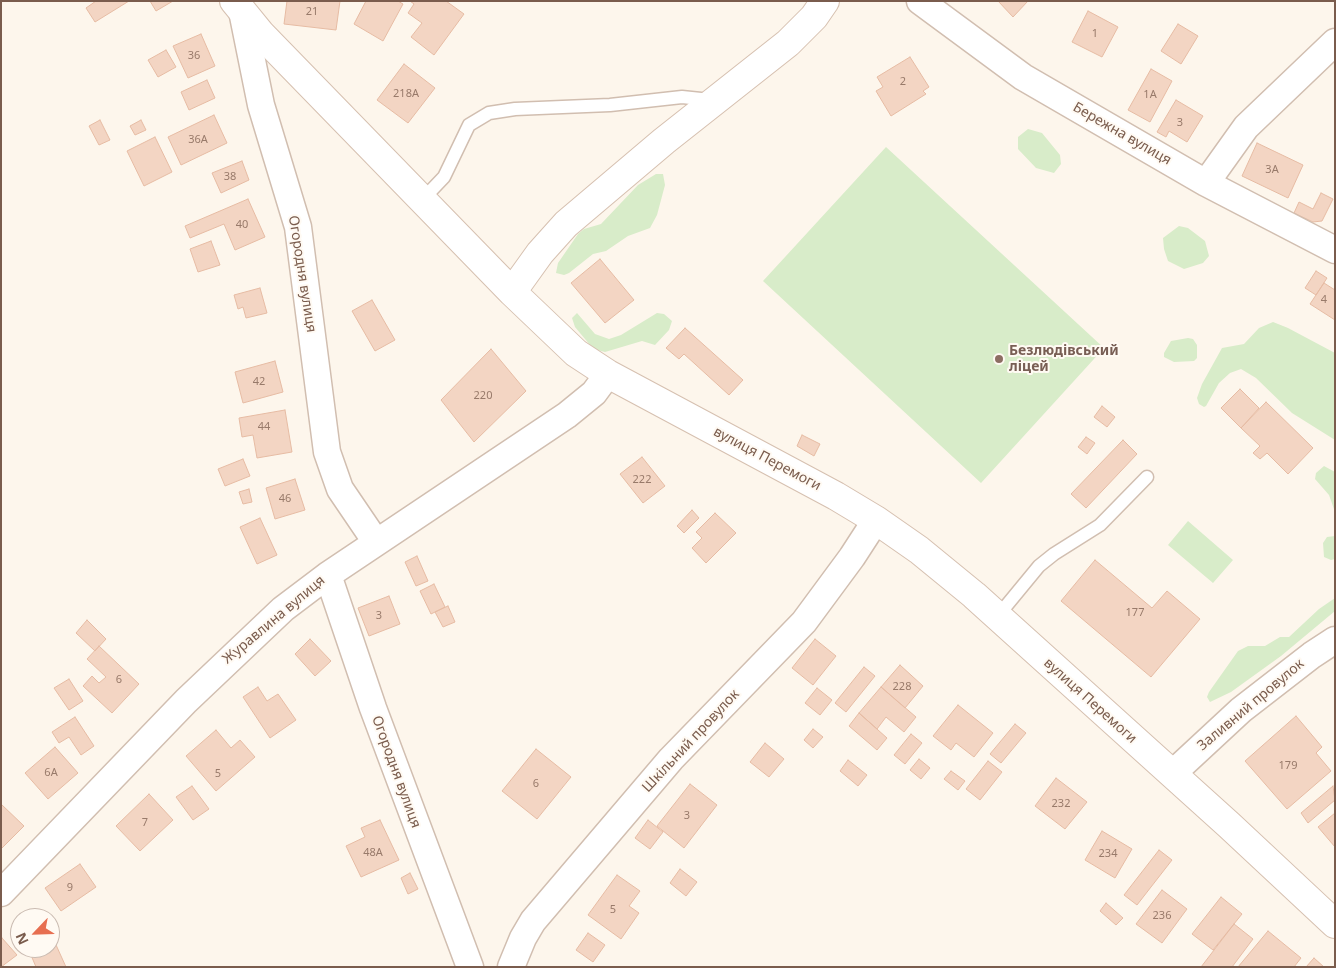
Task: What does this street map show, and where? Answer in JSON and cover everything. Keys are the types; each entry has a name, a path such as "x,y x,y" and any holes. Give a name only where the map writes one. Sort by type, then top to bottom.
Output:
{"street":[{"path":"512,292 540,253 566,224 709,105 788,43 814,16 825,1"},
{"name":"Бережна вулиця","path":"920,1 1023,77 1206,183 1335,250"},
{"name":"вулиця Перемоги","path":"238,6 512,292 560,339 608,374 793,472 876,520 919,550 998,617 1335,924"},
{"name":"Огородня вулиця","path":"238,6 261,105 298,227 327,452 340,489 376,542"},
{"path":"1206,183 1251,122 1335,42"},
{"name":"Журавлина вулиця","path":"1,893 48,842 222,664 284,609 328,575 376,542 567,415 594,393 608,374"},
{"name":"Шкільний провулок","path":"511,967 523,938 534,921 671,759 804,622 832,585 876,520"},
{"name":"Огородня вулиця","path":"328,575 373,708 470,967"},
{"name":"Заливний провулок","path":"1172,774 1241,710 1335,640"}],"lane":[{"path":"423,199 444,177 469,125 489,113 515,109 610,105 682,97 701,99 709,105"},
{"path":"998,617 1039,566 1054,554 1100,525 1147,477"}],"green space":[{"path":"1028,129 1042,133 1060,155 1061,164 1054,173 1036,168 1018,149 1018,137"},
{"path":"886,147 1104,348 981,483 763,281"},
{"path":"656,174 663,174 665,185 657,215 650,228 628,236 606,251 593,254 569,273 564,275 556,273 558,263 578,234 584,229 601,224 638,185"},
{"path":"1179,226 1188,228 1205,241 1209,256 1203,263 1184,269 1168,261 1163,238"},
{"path":"577,313 595,334 609,339 621,335 657,313 664,314 672,321 669,330 655,345 642,341 605,352 597,350 590,345 575,327 572,318"},
{"path":"1273,322 1335,353 1335,440 1292,413 1256,378 1241,369 1230,373 1219,383 1206,406 1204,407 1199,404 1197,398 1202,384 1222,348 1244,344 1259,328"},
{"path":"1193,339 1197,345 1197,358 1194,361 1174,362 1164,357 1164,353 1171,341"},
{"path":"1324,466 1335,472 1335,512 1329,495 1315,479 1316,473"},
{"path":"1188,521 1233,560 1213,583 1168,545"},
{"path":"1335,536 1335,559 1331,560 1324,557 1323,543 1327,537"},
{"path":"1335,598 1335,611 1281,656 1231,692 1210,702 1207,697 1209,692 1238,651 1248,646 1265,646 1280,637 1289,637 1319,609"}],"building":[{"path":"96,1 129,1 95,22 86,8"},
{"path":"150,1 173,1 156,11"},
{"path":"287,1 340,1 336,30 284,24"},
{"path":"366,1 398,1 403,4 383,41 354,24"},
{"path":"410,1 446,1 464,14 434,55 411,37 422,23 408,13 414,4"},
{"path":"998,1 1028,1 1013,17"},
{"path":"1088,11 1118,27 1102,57 1072,42"},
{"path":"1178,24 1198,36 1181,64 1161,51"},
{"path":"201,34 215,66 188,78 173,46"},
{"path":"166,50 176,67 158,77 148,60"},
{"path":"910,57 929,87 923,91 926,94 891,116 876,91 883,87 877,77"},
{"path":"404,64 435,88 408,123 377,100"},
{"path":"1151,69 1172,81 1150,122 1128,110"},
{"path":"207,80 215,98 189,110 181,92"},
{"path":"1176,100 1203,116 1187,142 1169,131 1166,137 1157,132"},
{"path":"214,115 227,143 181,165 168,137"},
{"path":"100,120 110,140 99,145 89,126"},
{"path":"141,120 146,130 135,135 130,126"},
{"path":"155,137 172,172 144,186 127,151"},
{"path":"1257,143 1303,165 1288,198 1242,176"},
{"path":"242,161 249,180 221,193 212,173"},
{"path":"1321,193 1333,199 1322,221 1313,222 1294,213 1299,202 1313,209"},
{"path":"248,199 265,237 235,250 224,224 190,238 185,226"},
{"path":"211,241 220,265 198,272 190,249"},
{"path":"600,259 634,300 605,323 571,283"},
{"path":"1316,271 1327,278 1316,295 1305,288"},
{"path":"1324,283 1335,290 1335,320 1310,304"},
{"path":"260,288 267,313 246,318 243,307 238,309 234,295"},
{"path":"372,300 395,340 375,351 352,311"},
{"path":"685,328 743,380 729,395 684,354 679,359 666,348"},
{"path":"491,349 526,391 474,442 441,400"},
{"path":"275,361 283,392 243,403 235,372"},
{"path":"1240,389 1259,408 1241,428 1221,408"},
{"path":"1266,402 1313,448 1288,474 1267,453 1260,459 1253,453 1260,446 1241,428"},
{"path":"1102,406 1115,417 1107,427 1094,417"},
{"path":"285,410 292,452 257,458 253,435 242,437 239,418"},
{"path":"802,435 820,444 814,456 797,446"},
{"path":"1086,437 1095,443 1087,454 1078,447"},
{"path":"1123,440 1137,454 1086,508 1071,494"},
{"path":"642,457 665,486 643,503 620,474"},
{"path":"243,459 250,476 225,486 218,469"},
{"path":"295,479 305,510 275,519 266,488"},
{"path":"249,489 252,502 243,504 239,492"},
{"path":"692,510 699,518 684,533 677,526"},
{"path":"715,513 736,533 706,563 692,548 702,538 696,532"},
{"path":"260,518 277,555 257,564 240,527"},
{"path":"417,556 428,581 416,586 405,562"},
{"path":"1095,560 1152,608 1167,591 1200,619 1151,677 1061,601"},
{"path":"434,584 445,607 431,614 420,591"},
{"path":"389,596 400,624 369,636 358,608"},
{"path":"448,606 455,622 443,627 435,612"},
{"path":"87,620 106,639 95,651 76,633"},
{"path":"310,639 331,661 315,676 295,654"},
{"path":"815,639 836,656 813,685 792,668"},
{"path":"99,646 139,684 112,713 83,686 92,676 99,683 106,677 87,659"},
{"path":"900,665 923,686 905,708 881,687"},
{"path":"864,667 875,676 846,712 835,703"},
{"path":"69,679 83,701 69,710 54,688"},
{"path":"258,687 267,701 278,694 296,720 270,738 243,697"},
{"path":"881,687 916,717 904,732 886,717 877,729 859,713"},
{"path":"817,688 832,700 820,715 805,703"},
{"path":"958,705 993,733 974,757 956,743 951,750 933,736"},
{"path":"859,713 887,738 877,750 849,726"},
{"path":"1296,716 1322,747 1316,753 1331,771 1287,809 1245,761"},
{"path":"75,717 94,746 81,755 69,737 59,743 52,732"},
{"path":"1015,724 1026,733 1001,763 990,754"},
{"path":"813,729 823,737 813,748 804,740"},
{"path":"216,730 231,748 240,740 255,757 216,791 186,756"},
{"path":"911,734 922,743 905,764 894,755"},
{"path":"765,743 784,759 769,777 750,762"},
{"path":"55,747 78,773 48,799 25,773"},
{"path":"536,749 571,777 537,819 502,791"},
{"path":"919,759 930,768 921,779 910,770"},
{"path":"848,760 867,775 858,786 840,771"},
{"path":"988,761 1002,772 980,800 966,789"},
{"path":"951,771 965,781 958,790 944,779"},
{"path":"1056,778 1087,802 1065,829 1035,806"},
{"path":"690,784 717,805 684,848 657,826"},
{"path":"192,786 209,809 193,820 176,797"},
{"path":"1333,786 1335,800 1308,823 1301,813"},
{"path":"149,794 173,820 140,851 116,826"},
{"path":"1,804 24,826 1,849"},
{"path":"1335,813 1335,847 1318,827"},
{"path":"380,820 399,860 361,877 346,846 365,837 361,828"},
{"path":"648,820 663,832 650,849 635,838"},
{"path":"1102,831 1132,849 1115,878 1085,860"},
{"path":"1159,850 1172,860 1137,905 1124,895"},
{"path":"80,864 96,887 61,911 45,888"},
{"path":"680,869 697,882 686,896 670,883"},
{"path":"410,873 418,889 408,894 401,878"},
{"path":"617,875 640,891 629,906 639,913 621,939 588,915"},
{"path":"1162,890 1187,909 1162,943 1136,924"},
{"path":"1221,897 1242,914 1213,950 1192,934"},
{"path":"1106,903 1123,918 1116,925 1100,911"},
{"path":"1234,924 1253,939 1232,967 1201,967"},
{"path":"1268,931 1301,958 1294,967 1238,967"},
{"path":"588,933 605,945 593,962 576,950"},
{"path":"1,939 10,947 10,958 13,958 1,967"},
{"path":"60,954 66,967 36,967 32,958 60,958"},
{"path":"1314,958 1324,967 1306,967"}],"place":[{"name":"Безлюдівський ліцей","path":"999,359"}]}
